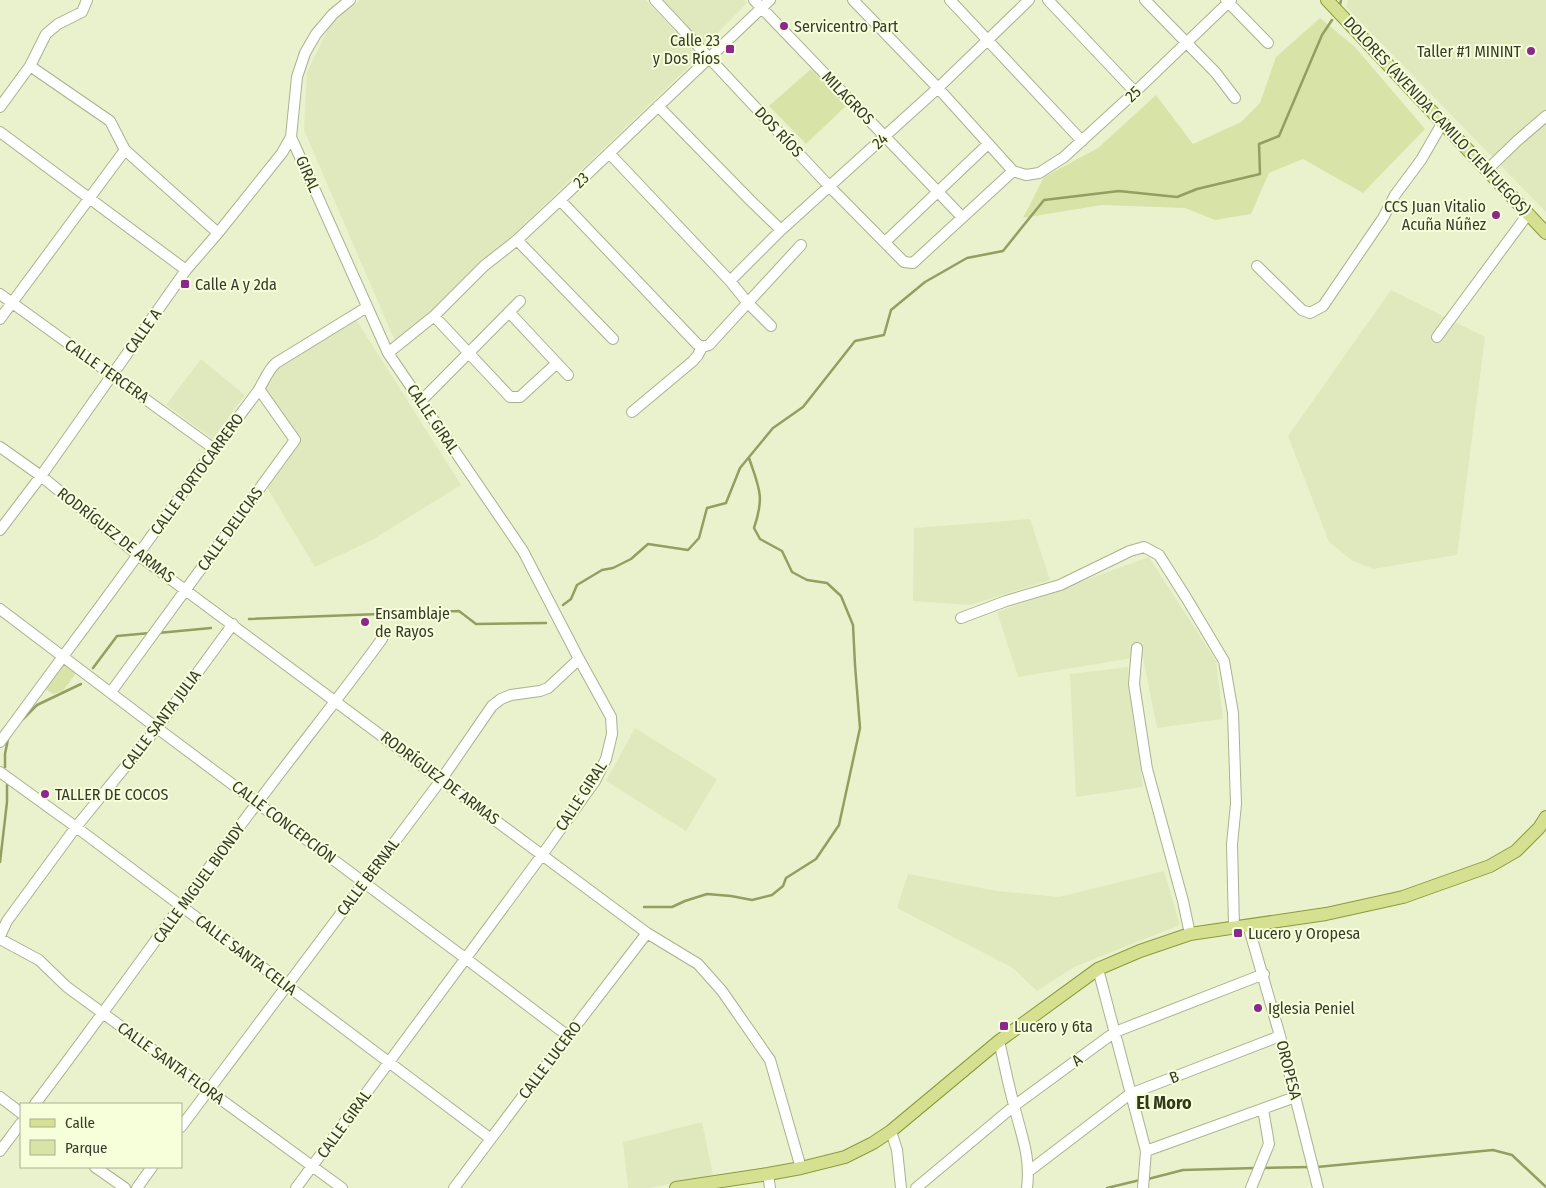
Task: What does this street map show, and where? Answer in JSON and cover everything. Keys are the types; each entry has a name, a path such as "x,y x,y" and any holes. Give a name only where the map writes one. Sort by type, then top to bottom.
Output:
{"main road":[{"name":"DOLORES (AVENIDA CAMILO CIENFUEGOS)","path":"1327,0 1546,233"},
{"path":"676,1188 801,1168 845,1157 873,1143 891,1131 999,1041 1098,969 1140,951 1190,934 1234,926 1326,914 1403,897 1490,866 1516,851 1539,828 1546,818"}],"street":[{"path":"0,107 30,66 46,34 58,24 82,12 87,0"},
{"name":"GIRAL","path":"350,0 333,14 316,34 305,53 297,77 292,136 388,353"},
{"name":"DOS RÍOS","path":"655,0 830,187 904,262 913,263 962,217"},
{"name":"MILAGROS","path":"754,0 962,217"},
{"name":"23","path":"388,353 434,316 484,266 560,200 770,0"},
{"path":"852,0 938,88 1013,171 962,217"},
{"path":"950,0 1082,141"},
{"name":"24","path":"730,281 781,230 938,88 1029,0"},
{"path":"1048,0 1135,92"},
{"path":"1146,0 1216,73 1235,98"},
{"path":"1229,1 1268,44"},
{"name":"25","path":"1013,171 1026,175 1039,173 1064,157 1135,92 1229,1"},
{"path":"30,66 110,120 125,150 218,233"},
{"path":"658,106 781,230"},
{"path":"1487,170 1516,141 1546,116"},
{"path":"1257,266 1302,310 1310,313 1323,306 1383,218 1395,195 1421,160 1443,122"},
{"path":"0,132 186,270"},
{"name":"CALLE A","path":"0,530 41,476 186,270 282,153 292,136"},
{"path":"885,242 988,144"},
{"path":"0,319 125,150"},
{"path":"609,153 771,326"},
{"path":"560,200 700,346"},
{"path":"1437,336 1528,214"},
{"path":"516,240 613,339"},
{"path":"700,346 709,345 801,245"},
{"name":"CALLE TERCERA","path":"0,294 213,448"},
{"path":"421,401 520,301"},
{"name":"CALLE PORTOCARRERO","path":"0,742 64,657 276,363 367,307"},
{"path":"509,312 568,375"},
{"path":"434,316 510,397 520,397 557,363"},
{"path":"632,412 693,361 698,355 700,346"},
{"name":"CALLE GIRAL","path":"296,1188 595,781 606,759 612,734 611,717 578,659 523,551 388,353"},
{"name":"CALLE DELICIAS","path":"111,692 295,440 259,389"},
{"name":"RODRÍGUEZ DE ARMAS","path":"0,447 41,476 138,555 647,933 698,964 722,991 770,1060 801,1168"},
{"path":"961,618 1006,601 1060,585 1130,551 1144,547 1159,555 1224,661 1233,714 1236,795 1232,844 1234,926"},
{"name":"CALLE CONCEPCIÓN","path":"0,609 568,1036"},
{"name":"CALLE SANTA JULIA","path":"0,937 7,921 76,827 157,728 232,624"},
{"name":"CALLE MIGUEL BIONDY","path":"36,1103 258,802 382,639"},
{"path":"1136,648 1134,684 1147,769 1183,901 1190,934"},
{"name":"CALLE BERNAL","path":"182,1126 441,780 492,706 501,699 511,695 548,688 578,659"},
{"name":"CALLE SANTA CELIA","path":"0,772 491,1139"},
{"name":"OROPESA","path":"1248,925 1264,974 1317,1184"},
{"name":"CALLE LUCERO","path":"454,1188 647,933"},
{"name":"CALLE SANTA FLORA","path":"0,937 39,960 67,987 342,1188"},
{"path":"1098,969 1146,1151 1143,1188"},
{"name":"A","path":"916,1188 1014,1106 1115,1032 1264,974"},
{"name":"B","path":"1029,1171 1130,1094 1280,1036"},
{"path":"999,1041 1027,1154 1029,1171 1027,1188"},
{"path":"0,1097 20,1112"},
{"path":"1146,1151 1295,1097"},
{"path":"1251,1188 1269,1144 1263,1109"},
{"path":"0,1151 20,1124"},
{"path":"891,1131 897,1150 901,1188"},
{"path":"96,1168 125,1188"},
{"path":"137,1188 151,1168"},
{"path":"768,1174 770,1188"}],"shaded area":[{"path":"360,0 646,0 699,57 397,346 304,130 307,72 330,25"},
{"path":"664,0 744,0 747,3 705,46"},
{"path":"1348,0 1546,0 1546,212 1346,7"},
{"path":"1391,290 1485,337 1457,555 1373,569 1353,561 1329,542 1288,436"},
{"path":"354,316 461,485 372,540 315,567 266,486 298,440 264,386 272,371"},
{"path":"201,359 245,395 213,439 166,405"},
{"path":"1030,519 1050,580 970,605 913,601 914,528"},
{"path":"1149,557 1216,661 1223,719 1157,728 1143,658 1018,677 997,612"},
{"path":"1128,667 1143,787 1076,797 1070,674"},
{"path":"635,728 717,779 686,831 606,781"},
{"path":"1164,871 1180,925 1074,967 1037,991 1013,968 897,908 908,874 997,891 1059,897"},
{"path":"702,1122 713,1175 649,1188 628,1188 623,1142"}],"green space":[{"path":"1320,18 1355,47 1425,129 1363,193 1303,159 1269,173 1251,214 1215,220 1185,208 1102,205 1023,218 1044,177 1098,148 1156,95 1193,144 1241,122 1260,103 1276,57"},
{"path":"811,69 847,105 806,144 769,106"},
{"path":"62,661 76,673 63,691 53,694 44,688"}],"waterway":[{"path":"1340,5 1341,0"},
{"path":"563,605 571,599 577,585 602,570 613,568 631,559 648,544 688,550 699,538 707,508 726,503 740,468 773,428 803,407 855,341 884,335 891,310 925,282 967,258 1003,251 1044,200 1119,191 1177,197 1197,189 1260,174 1259,144 1279,136 1322,35 1332,20"},
{"path":"644,907 672,907 707,894 752,900 772,895 783,886 786,878 816,859 839,825 860,728 853,625 841,596 827,583 807,580 792,572 782,551 760,539 754,528 759,508 759,492 749,458"},
{"path":"249,619 459,611 476,624 546,623"},
{"path":"158,633 211,628"},
{"path":"93,668 117,636 150,633"},
{"path":"23,719 37,705 81,684"},
{"path":"5,767 8,739"},
{"path":"0,862 7,802 7,785"},
{"path":"1317,1167 1493,1150 1512,1155 1546,1187"},
{"path":"1262,1168 1311,1167"},
{"path":"1148,1179 1183,1170 1256,1168"},
{"path":"1107,1188 1140,1180"}],"place":[{"name":"Servicentro Part","path":"784,26"},
{"name":"Calle 23 y Dos Ríos","path":"730,49"},
{"name":"Taller #1 MININT","path":"1531,51"},
{"name":"CCS Juan Vitalio Acuña Núñez","path":"1496,215"},
{"name":"Calle A y 2da","path":"185,284"},
{"name":"Ensamblaje de Rayos","path":"365,622"},
{"name":"TALLER DE COCOS","path":"45,794"},
{"name":"Lucero y Oropesa","path":"1238,933"},
{"name":"Iglesia Peniel","path":"1258,1008"},
{"name":"Lucero y 6ta","path":"1004,1026"}],"district":[{"name":"El Moro","path":"1164,1103"}]}
